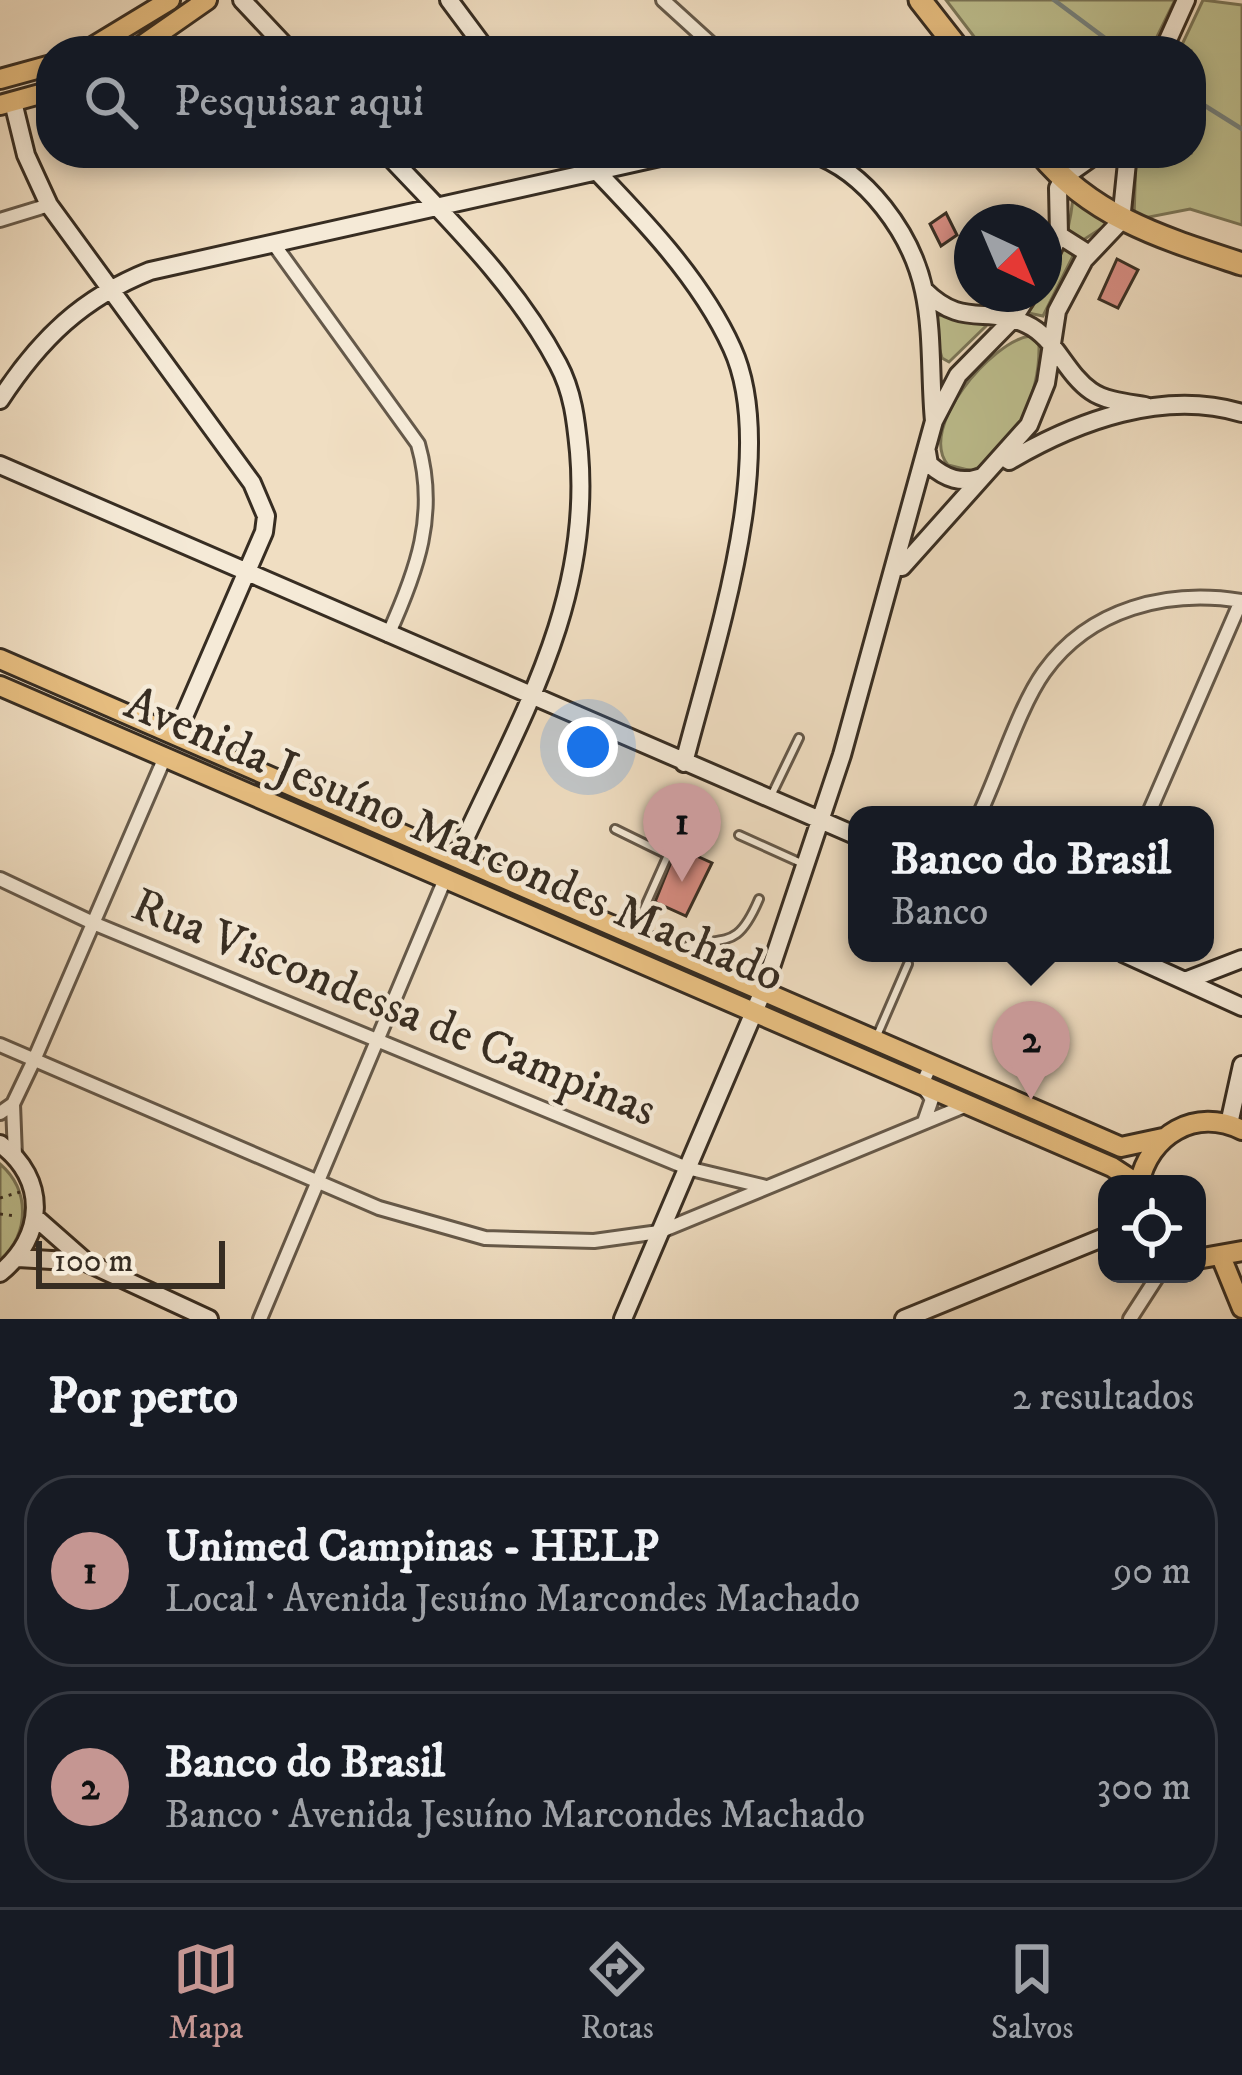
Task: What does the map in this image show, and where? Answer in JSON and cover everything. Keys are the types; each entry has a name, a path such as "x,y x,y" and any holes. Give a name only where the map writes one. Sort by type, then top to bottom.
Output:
{"highway":[{"path":"920,0 948,36"},
{"path":"1055,168 1121,221 1242,264"}],"main road":[{"path":"111,36 170,0"},
{"path":"155,36 207,0"},
{"path":"0,79 36,69"},
{"path":"6,104 36,95"},
{"name":"Avenida Jesuíno Marcondes Machado","path":"0,658 1121,1147 1163,1138 1183,1126 1236,1127"},
{"name":"Avenida Jesuíno Marcondes Machado","path":"0,686 666,972 1119,1175"},
{"path":"281,808 290,784"},
{"path":"345,835 354,812"},
{"path":"584,937 594,914"},
{"path":"666,972 675,950"},
{"path":"850,1054 867,1036"},
{"path":"1141,1175 1163,1138"},
{"path":"1206,1259 1242,1251"},
{"path":"1222,1259 1242,1308"}],"street":[{"path":"242,0 276,36"},
{"path":"449,0 476,36"},
{"path":"663,0 703,36"},
{"path":"1170,36 1186,0"},
{"path":"6,104 49,205 260,498 264,532 176,735"},
{"path":"400,168 530,316 572,398 583,497 579,555 533,695 457,856"},
{"path":"593,168 709,303 747,389 748,463 736,556 684,763"},
{"path":"0,400 54,328 110,286 150,271 614,168"},
{"path":"844,168 872,191 898,232 924,290 934,421"},
{"path":"1056,204 1064,177 1077,168"},
{"path":"894,578 933,527 1030,424 1057,310 1089,254 1121,221 1126,168"},
{"path":"0,220 49,205"},
{"path":"1062,237 1089,254"},
{"path":"273,243 418,444 428,481 428,513 420,555 388,634"},
{"path":"924,290 944,310 962,316 1013,319 1040,332 1087,388 1155,408"},
{"path":"623,1319 763,991 894,578 934,421 958,375 1017,312"},
{"path":"927,452 929,464 966,482 1066,428 1155,408 1196,406 1242,413"},
{"path":"0,465 848,832"},
{"path":"983,806 1030,697 1065,649 1117,613 1144,603 1174,596 1242,601 1152,806"},
{"path":"0,1273 18,1258 36,1218 33,1188 8,1150 13,1104 165,757"},
{"name":"Rua Viscondessa de Campinas","path":"0,878 93,923 687,1168 767,1187"},
{"path":"260,1319 445,879"},
{"path":"1185,981 1242,959"},
{"path":"1143,962 1242,1006"},
{"path":"0,1045 316,1185 436,1228 485,1238 594,1241 659,1232 967,1105"},
{"path":"923,1123 932,1099 922,1085 931,1064"},
{"path":"1236,1127 1242,1065"},
{"path":"0,1113 13,1104"},
{"path":"36,1218 86,1262 209,1319"},
{"path":"904,1319 1098,1240"},
{"path":"18,1258 86,1262"},
{"path":"1130,1319 1153,1283"}],"lane":[{"path":"770,799 799,738"},
{"path":"615,829 668,855 633,932"},
{"path":"739,836 804,864"},
{"path":"675,950 731,940 748,924 759,898"},
{"path":"867,1036 908,964"}],"path":[{"path":"0,1198 33,1188"}],"green space":[{"path":"946,0 1175,0 1157,36 974,36"},
{"path":"1203,0 1242,5 1242,225 1190,209 1134,220 1136,168 1206,168 1206,36 1186,36"},
{"path":"1073,198 1108,224 1080,242 1062,278 1062,248"},
{"path":"935,315 987,320 949,362 942,358 933,326"},
{"path":"1030,336 1039,345 1035,382 1013,434 972,471 948,465 941,449 942,430 963,388 997,353"},
{"path":"0,1164 17,1186 22,1212 17,1237 0,1260"}],"building":[{"path":"946,213 954,237 941,246 930,224"},
{"path":"1117,259 1138,270 1118,308 1099,299"},
{"path":"677,847 712,863 686,916 655,902"}],"waterway":[{"path":"1054,0 1102,36"},
{"path":"1206,106 1242,129"}],"place":[{"name":"Unimed Campinas - HELP","path":"682,882"},
{"name":"Banco do Brasil","path":"1031,1100"}]}
